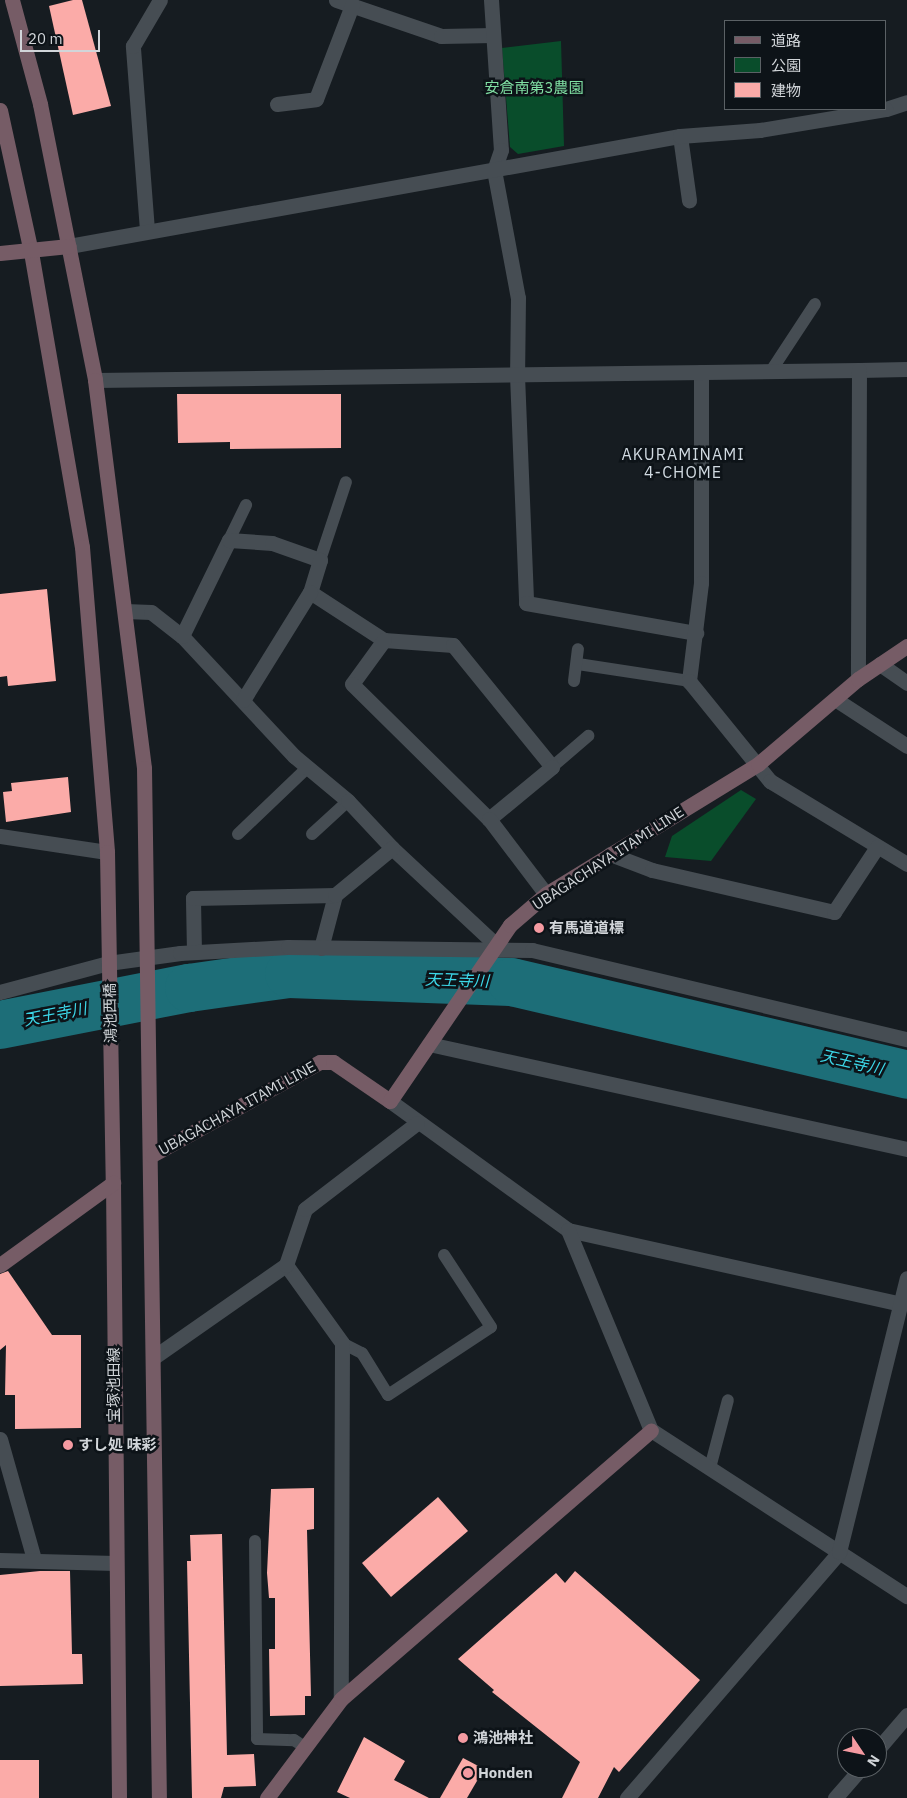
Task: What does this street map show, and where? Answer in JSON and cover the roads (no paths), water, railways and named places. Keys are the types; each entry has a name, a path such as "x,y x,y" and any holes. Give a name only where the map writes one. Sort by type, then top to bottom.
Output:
{"street":[{"path":"12,0 40,104 95,380 144,768 152,1155 159,1798"},
{"path":"147,230 133,46 160,0"},
{"path":"336,0 441,36 493,35"},
{"path":"491,0 501,150 494,170 518,298 517,374 526,603 696,633"},
{"path":"277,104 316,99 352,5"},
{"path":"887,108 907,102"},
{"name":"鴻池西橋","path":"0,110 31,252 82,547 107,852 111,1063"},
{"path":"0,253 31,252 69,246 147,230 680,136 760,130 879,110"},
{"path":"680,136 689,200"},
{"path":"95,380 907,369"},
{"path":"858,679 859,370"},
{"path":"700,372 701,582 689,681 770,780 907,864"},
{"path":"182,636 229,540 272,543 320,560 310,592 243,700"},
{"path":"310,592 384,640 453,645 552,767 489,819"},
{"path":"125,610 151,612 182,636 307,768 348,801 490,954"},
{"path":"384,640 352,684 489,819 546,894"},
{"name":"UBAGACHAYA ITAMI LINE","path":"152,1155 320,1062 333,1062 390,1101 510,925 546,894 758,764 858,679 907,646"},
{"path":"880,664 907,683"},
{"path":"835,699 907,746"},
{"path":"0,836 107,852"},
{"path":"610,854 652,870 834,912 878,847"},
{"path":"321,948 335,894 392,848"},
{"path":"194,952 193,898 335,894"},
{"path":"0,992 194,952 321,948 490,954 532,950 907,1040"},
{"path":"429,1044 907,1149"},
{"name":"宝塚池田線","path":"111,1063 119,1798"},
{"path":"390,1101 417,1123 568,1230 901,1304"},
{"path":"154,1357 286,1264 305,1209 417,1123"},
{"path":"0,1266 113,1183"},
{"path":"568,1230 651,1430 907,1596"},
{"path":"286,1264 342,1344 342,1699"},
{"path":"627,1798 839,1552 907,1278"},
{"path":"268,1798 342,1699 651,1430"},
{"path":"0,1439 34,1559"},
{"path":"0,1560 34,1559 115,1563"},
{"path":"887,1738 907,1715"},
{"path":"835,1798 852,1778"}],"lane":[{"path":"772,371 815,304"},
{"path":"320,560 346,482"},
{"path":"229,540 246,505"},
{"path":"574,682 578,664 578,649"},
{"path":"578,664 689,681"},
{"path":"552,767 588,736"},
{"path":"238,834 307,768"},
{"path":"312,834 348,801"},
{"path":"342,1344 362,1353 388,1395 491,1327 444,1255"},
{"path":"710,1468 728,1400"},
{"path":"255,1541 257,1738 294,1740 306,1748"}],"waterway":[{"name":"天王寺川","path":"0,1025 189,988 289,974 512,982 907,1075"}],"place":[{"name":"有馬道道標","path":"539,928"},
{"name":"すし処 味彩","path":"68,1445"},
{"name":"鴻池神社","path":"463,1738"},
{"name":"Honden","path":"468,1773"}],"district":[{"name":"AKURAMINAMI 4-CHOME","path":"683,463"}],"park label":[{"name":"安倉南第3農園","path":"534,88"}]}
